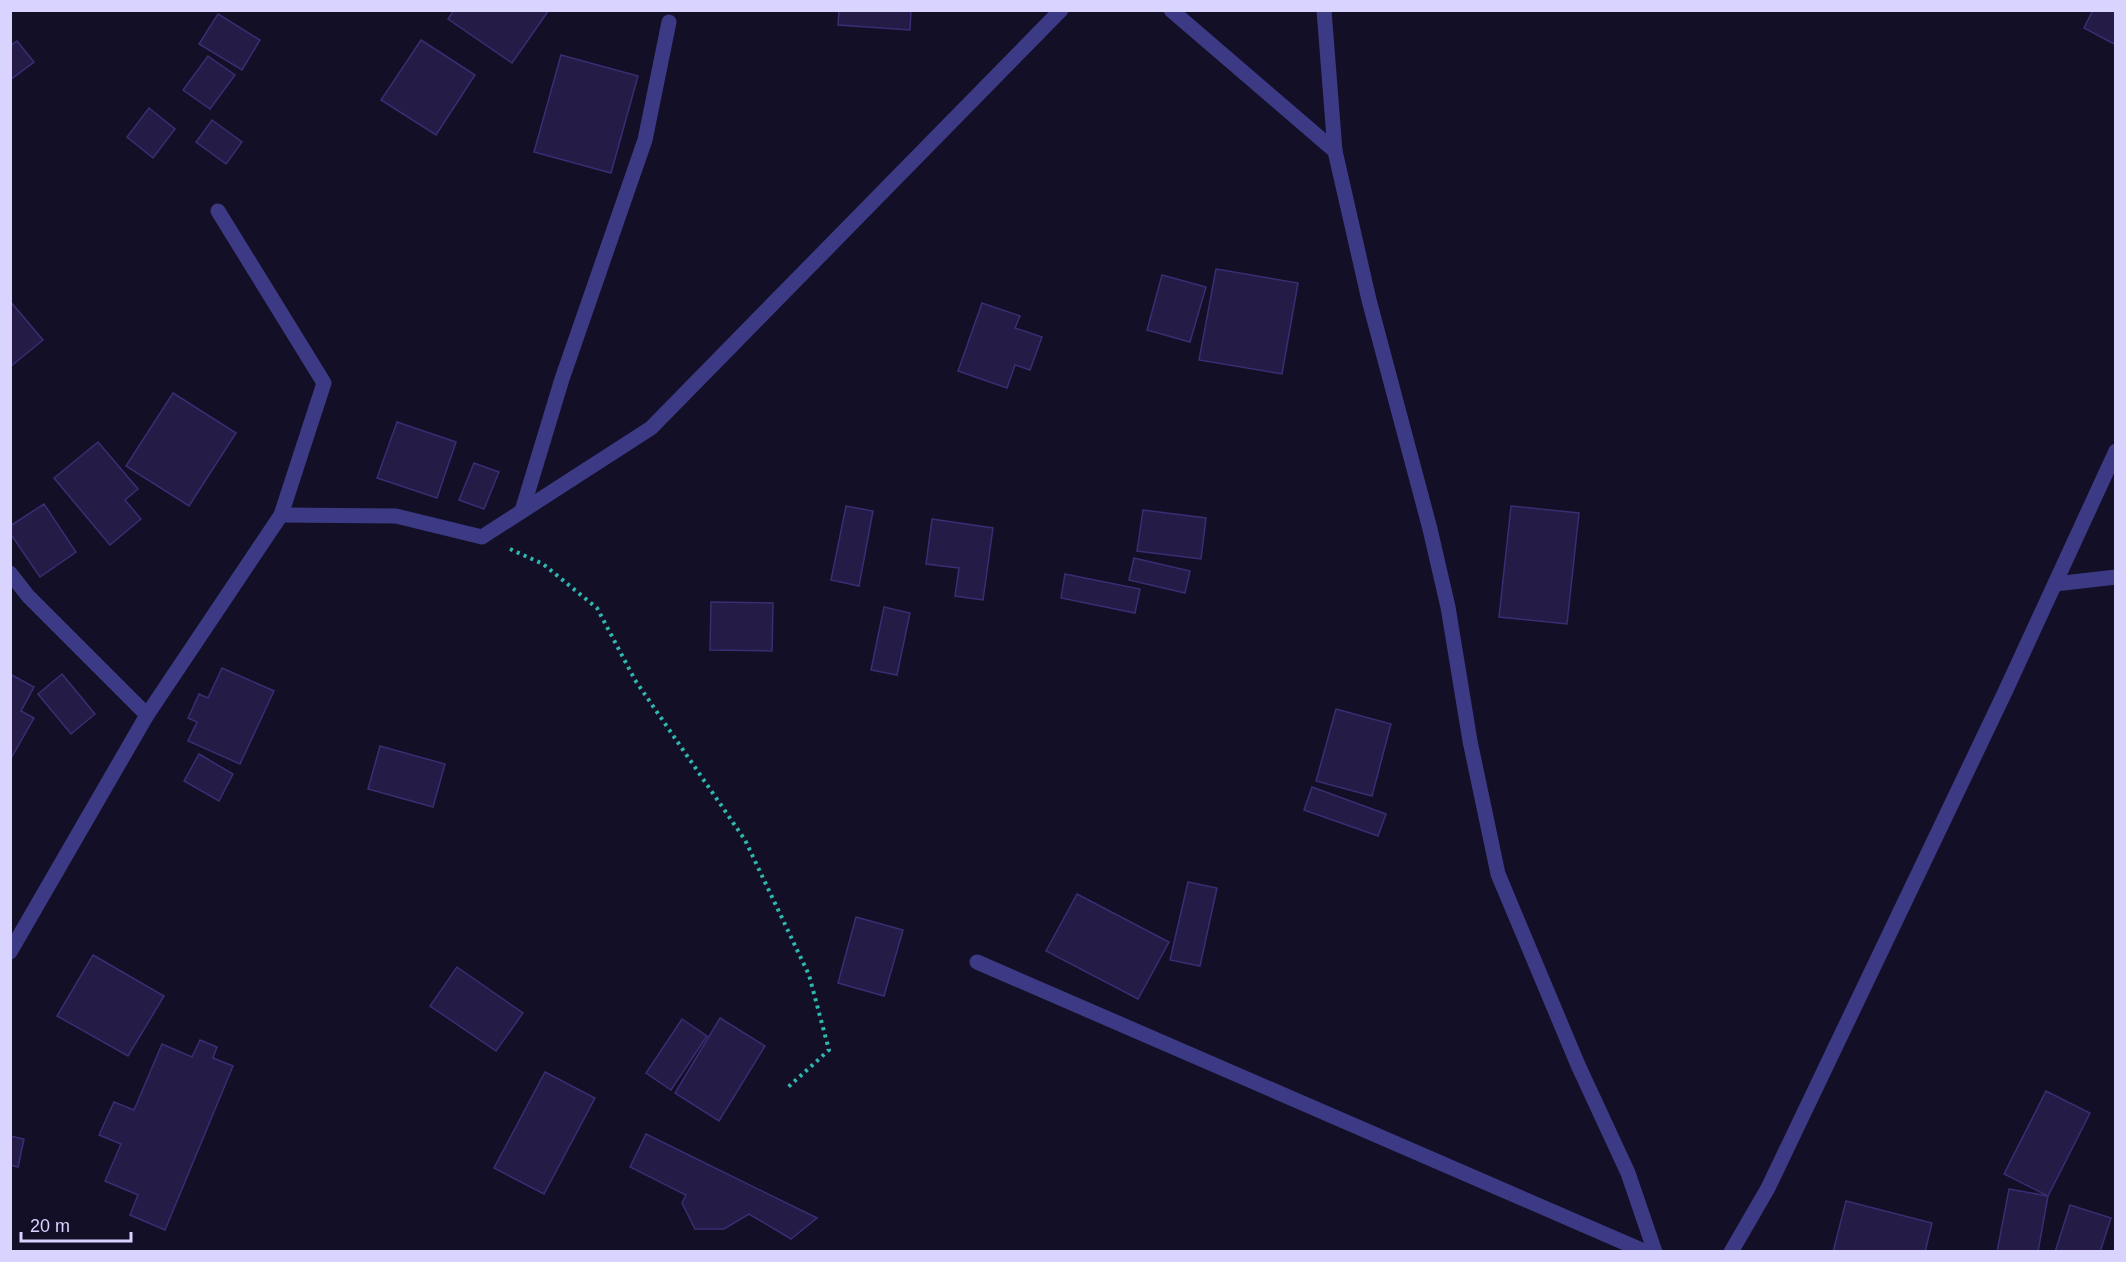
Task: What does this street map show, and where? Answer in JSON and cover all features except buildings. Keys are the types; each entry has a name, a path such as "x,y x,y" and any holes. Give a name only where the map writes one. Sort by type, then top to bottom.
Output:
{"street":[{"path":"282,515 396,516 482,537 651,428 1061,10"},
{"path":"1171,10 1335,151"},
{"path":"1324,10 1335,151 1369,300 1431,529 1448,607 1470,741 1498,874 1578,1065 1628,1173 1655,1251"},
{"path":"522,511 562,379 645,140 669,22"},
{"path":"10,952 147,715 282,515 324,383 218,211"},
{"path":"1731,1251 1768,1188 2055,584 2115,452"},
{"path":"10,573 28,596 147,715"},
{"path":"2055,584 2115,577"},
{"path":"976,962 1646,1251"}],"path":[{"path":"482,537 543,564 597,608 634,680 745,840 809,975 829,1050 786,1089"}]}
